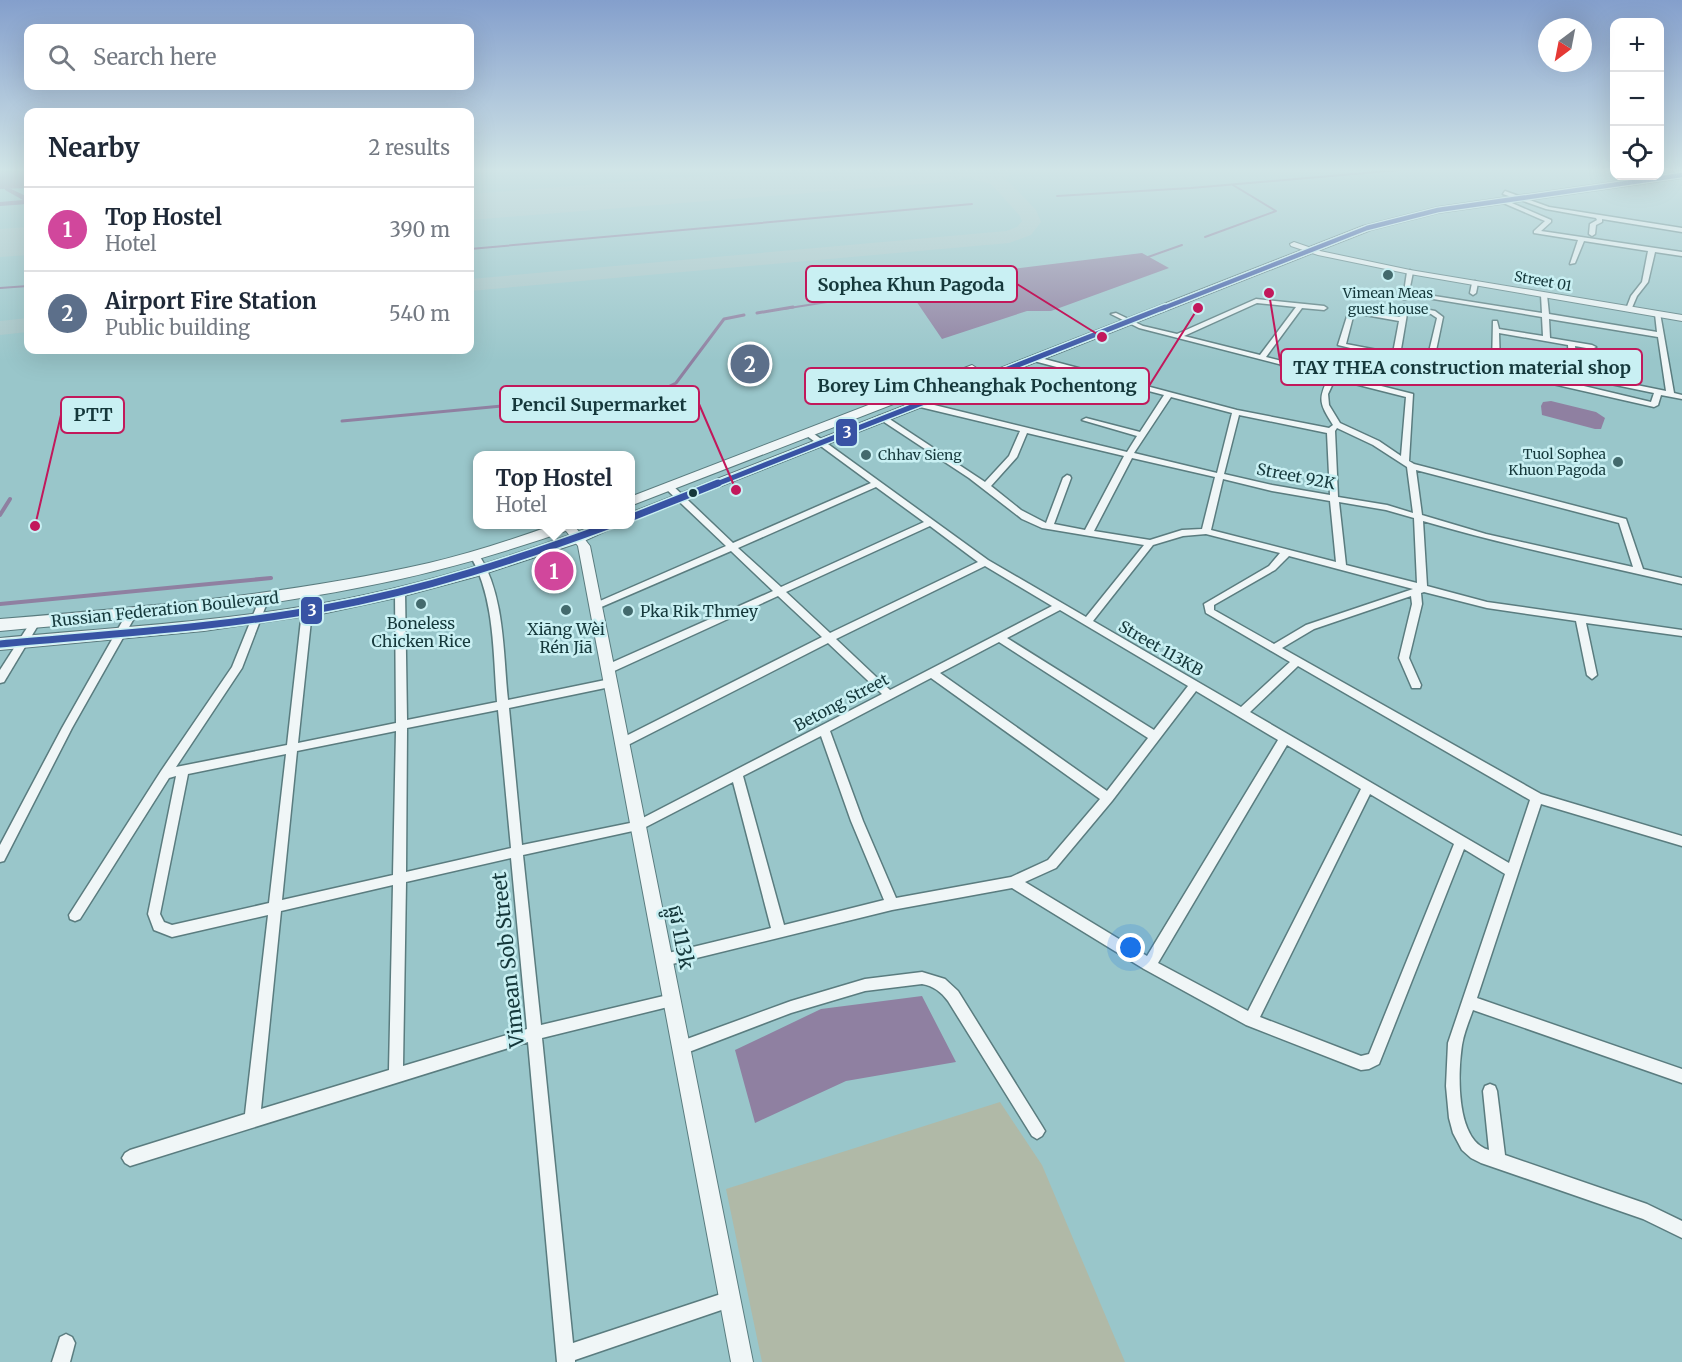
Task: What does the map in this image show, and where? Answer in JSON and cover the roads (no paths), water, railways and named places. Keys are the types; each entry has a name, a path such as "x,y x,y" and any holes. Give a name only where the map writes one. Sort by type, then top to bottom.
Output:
{"highway":[{"path":"1093,322 1324,234"},
{"path":"635,516 1033,358 1357,234"},
{"path":"635,500 988,363"},
{"name":"Russian Federation Boulevard","path":"0,644 307,611 400,592 573,530"},
{"name":"Russian Federation Boulevard","path":"0,625 262,600 480,564"}],"street":[{"path":"1542,234 1682,254"},
{"path":"1572,263 1581,240"},
{"name":"Street 01","path":"1294,244 1309,250 1410,272 1682,318"},
{"path":"1629,309 1634,296 1645,282 1651,250"},
{"path":"1396,357 1404,320 1410,272"},
{"path":"1473,293 1474,283"},
{"path":"1406,293 1661,335"},
{"path":"1544,295 1547,339"},
{"path":"1178,336 1256,301 1324,308"},
{"path":"1262,358 1300,306"},
{"path":"1404,307 1438,314 1440,319 1432,362 1425,363 1347,347 1342,343 1351,311 1404,320"},
{"path":"1114,314 1141,327 1410,396 1408,463 1418,517 1419,591 1404,658 1416,685"},
{"path":"1658,314 1670,394"},
{"path":"1592,347 1495,326 1496,367 1499,369 1654,405 1658,392"},
{"path":"1571,343 1573,363"},
{"path":"1033,358 1236,412 1334,428 1376,443 1408,463 1623,521 1639,572"},
{"path":"1548,369 1682,397"},
{"path":"1333,376 1324,394 1324,405 1334,428 1334,498 1341,566"},
{"name":"Street 92K","path":"906,395 920,403 1024,430 1130,453 1219,476 1418,517 1484,536 1682,581"},
{"path":"1089,533 1130,453 1168,395"},
{"path":"1206,531 1236,412"},
{"path":"882,418 986,486 1016,513 1028,520 1049,526 1150,543 1182,533 1206,531 1341,566 1419,591 1487,605 1682,633"},
{"path":"1086,420 1142,435"},
{"path":"986,486 1013,457 1024,430"},
{"name":"Street 113KB","path":"807,433 985,562 1511,871"},
{"path":"1049,526 1067,478"},
{"path":"596,606 877,484"},
{"path":"669,487 889,695"},
{"path":"165,774 503,705 609,676 778,590 930,523"},
{"name":"ផ្លូវ 113k","path":"573,530 584,546 742,1362"},
{"path":"1087,622 1150,543"},
{"path":"1286,553 1272,568 1209,604 1208,609 1538,798 1682,841"},
{"path":"622,743 985,562"},
{"name":"Vimean Sob Street","path":"480,564 493,602 515,852 536,1033 565,1358"},
{"path":"1275,648 1310,627 1419,591"},
{"path":"396,1075 402,726 400,592"},
{"path":"75,915 165,774 237,668 262,600"},
{"name":"Betong Street","path":"183,771 154,914 159,926 171,931 638,826 1060,606"},
{"path":"252,1119 277,907 307,611"},
{"path":"0,857 119,633 132,613"},
{"path":"1581,620 1592,675"},
{"path":"0,679 35,622"},
{"path":"999,638 1156,737"},
{"path":"1242,713 1297,661"},
{"path":"932,673 1108,798"},
{"path":"664,960 892,904 1013,882 1052,864 1108,798 1195,685"},
{"path":"824,730 857,821 892,904"},
{"path":"1149,965 1285,738"},
{"path":"737,775 779,932"},
{"path":"1251,1020 1368,787"},
{"path":"1538,798 1511,871 1455,1043 1452,1080 1462,1139 1476,1153 1647,1212 1682,1230"},
{"path":"1013,882 1149,965 1251,1020 1361,1063 1374,1059 1461,842"},
{"path":"681,1048 792,1007 865,985 922,978 931,979 945,986 953,996 1037,1131"},
{"path":"130,1158 536,1033 672,1000"},
{"path":"1470,1002 1682,1076"},
{"path":"1490,1091 1498,1160"},
{"path":"565,1358 729,1299"},
{"path":"61,1362 66,1343"}],"waterway":[{"path":"474,249 642,234"},
{"path":"1205,237 1214,234"},
{"path":"1148,257 1182,245"},
{"path":"0,288 24,286"},
{"path":"858,297 863,296"},
{"path":"783,309 846,299"},
{"path":"757,313 793,307"},
{"path":"342,421 660,391 676,383 724,319 744,315"},
{"path":"0,515 10,499"},
{"path":"0,604 271,578"}],"place":[{"name":"Vimean Meas guest house","path":"1388,275"},
{"name":"TAY THEA construction material shop","path":"1269,293"},
{"name":"Borey Lim Chheanghak Pochentong","path":"1198,308"},
{"name":"Sophea Khun Pagoda","path":"1102,337"},
{"name":"Airport Fire Station","path":"750,364"},
{"name":"Chhav Sieng","path":"866,455"},
{"name":"Tuol Sophea Khuon Pagoda","path":"1618,462"},
{"name":"Pencil Supermarket","path":"736,490"},
{"name":"PTT","path":"35,526"},
{"name":"Top Hostel","path":"554,571"},
{"name":"Boneless Chicken Rice","path":"421,604"},
{"name":"Xiāng Wèi Rén Jiā","path":"566,610"},
{"name":"Pka Rik Thmey","path":"628,611"}]}
